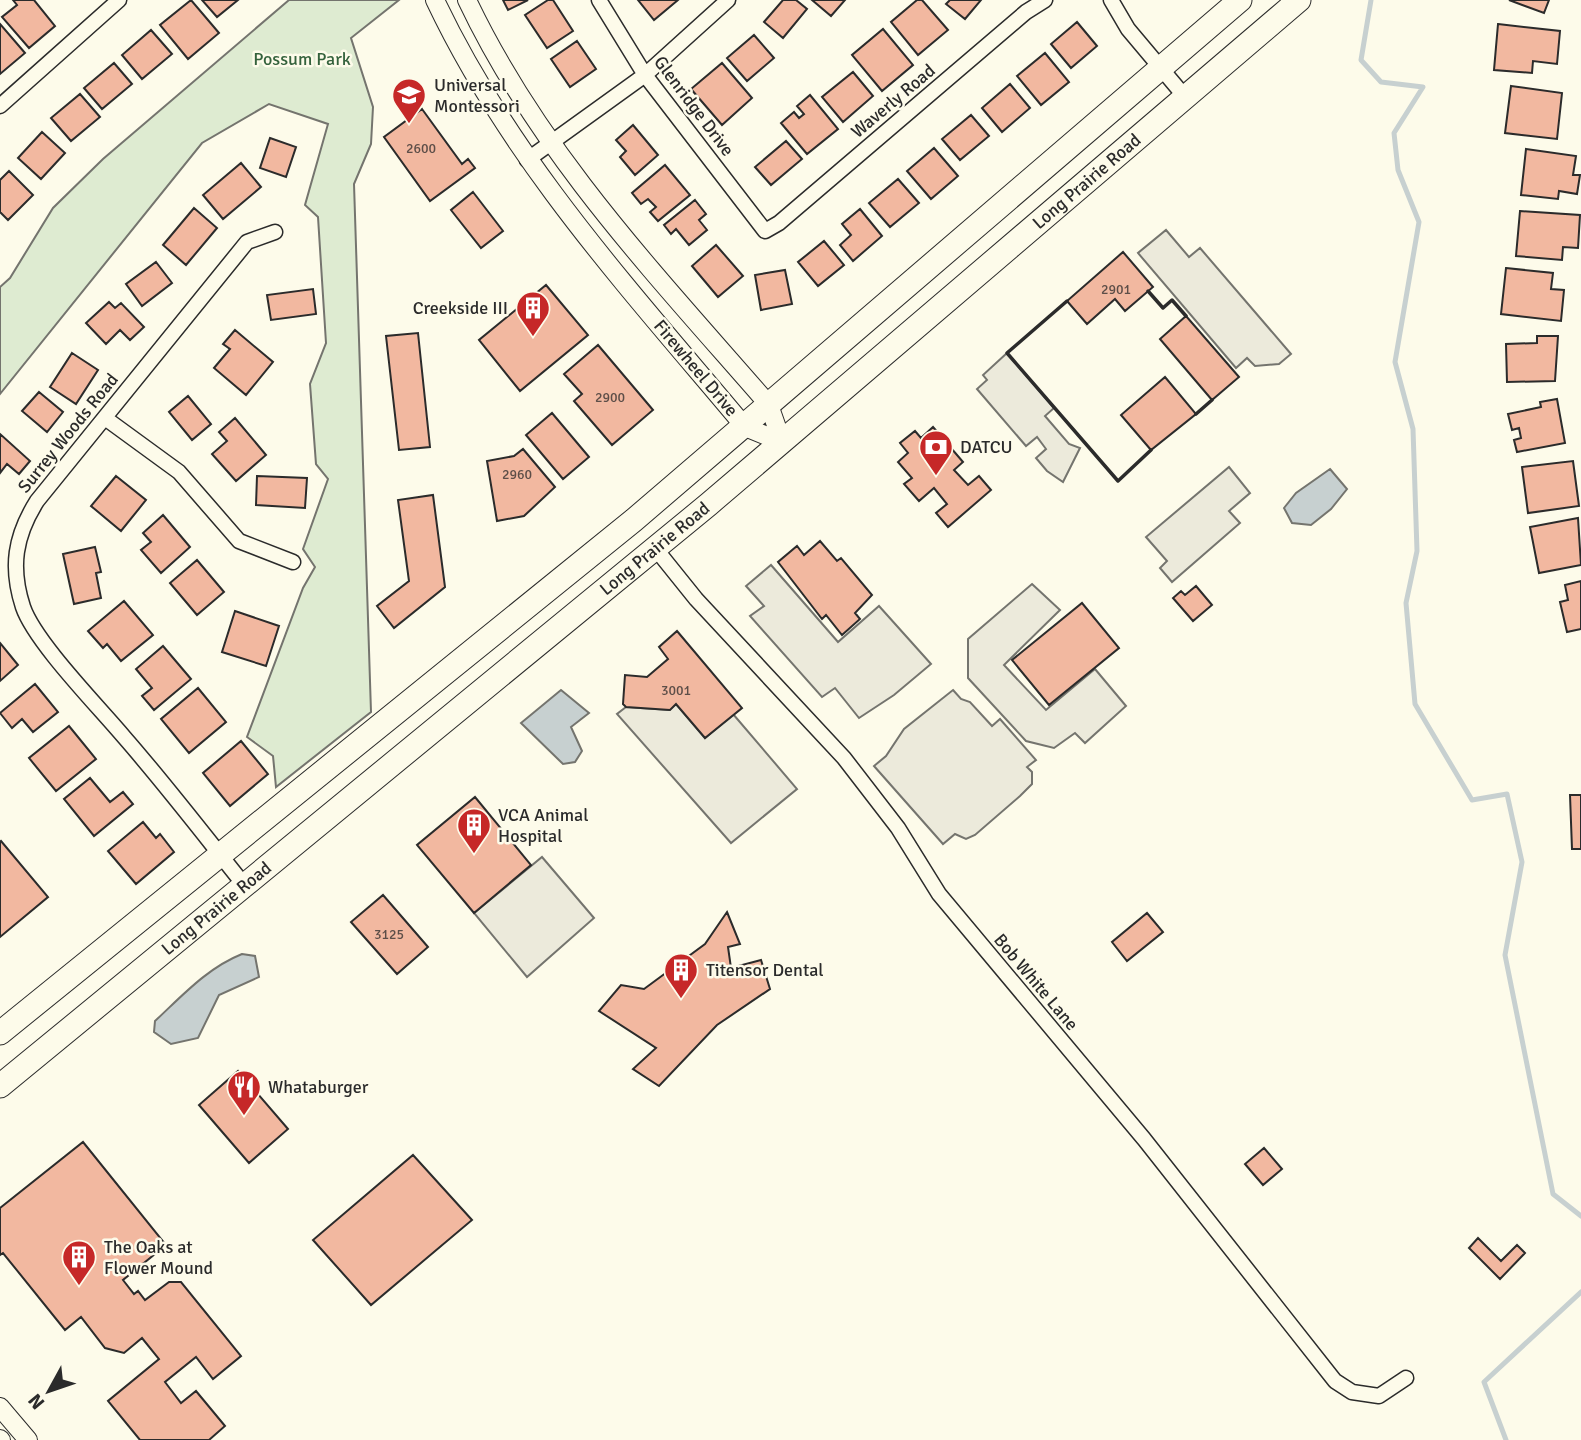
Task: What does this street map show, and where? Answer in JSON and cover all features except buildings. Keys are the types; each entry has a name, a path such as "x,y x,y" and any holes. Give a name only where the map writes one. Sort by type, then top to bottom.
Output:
{"main road":[{"name":"Long Prairie Road","path":"0,1033 489,639 745,427 1240,0"},
{"name":"Long Prairie Road","path":"0,1086 782,442 1299,0"}],"street":[{"path":"0,106 118,0"},
{"name":"Firewheel Drive","path":"435,0 527,160 577,226 745,427 782,442"},
{"name":"Firewheel Drive","path":"467,0 516,90 591,200 768,405 782,442"},
{"name":"Glenridge Drive","path":"599,0 645,75 765,230"},
{"path":"527,160 645,75 727,0"},
{"name":"Waverly Road","path":"765,230 779,223 1026,12 1045,0"},
{"path":"1111,0 1128,29 1186,98"},
{"name":"Surrey Woods Road","path":"245,886 161,779 51,652 24,609 14,569 23,524 37,501 247,242 275,232"},
{"path":"105,418 179,472 239,541 293,562"},
{"name":"Bob White Lane","path":"655,548 705,609 844,758 898,828 939,894 1144,1139 1335,1381 1352,1392 1379,1396 1406,1378"},
{"path":"3,1414 28,1440"}],"green space":[{"name":"Possum Park","path":"289,0 399,0 351,38 373,107 371,144 354,184 371,712 276,787 273,756 247,737 303,588 315,567 303,549 328,479 316,464 310,384 326,343 318,217 305,205 328,124 269,104 202,143 0,394 0,287 10,278 53,208 103,159"}],"shaded area":[{"path":"1166,230 1189,257 1200,248 1291,354 1279,364 1255,366 1247,358 1236,368 1138,253"},
{"path":"1007,353 1054,408 1045,416 1069,444 1080,448 1063,482 1047,471 1036,458 1046,449 1037,437 1026,446 977,389 987,380 983,375"},
{"path":"1229,467 1250,493 1229,511 1240,523 1172,582 1160,568 1167,561 1146,537"},
{"path":"1330,469 1347,489 1331,509 1311,525 1292,523 1284,508 1296,493"},
{"path":"771,565 838,642 879,606 931,664 894,695 859,718 835,688 822,697 750,616 764,606 746,586"},
{"path":"1032,584 1060,610 1004,665 1046,710 1095,669 1126,706 1085,743 1075,733 1054,748 1026,741 968,678 968,639"},
{"path":"561,690 589,713 571,727 582,751 575,762 563,764 521,723"},
{"path":"953,690 961,699 970,702 992,726 1000,719 1036,760 1027,767 1032,772 1032,784 1020,796 975,835 966,839 955,834 943,844 874,766 886,756 904,729"},
{"path":"676,704 705,738 733,714 797,789 731,843 617,714 626,707 669,710"},
{"path":"542,857 594,918 527,977 474,913"},
{"path":"242,954 255,956 259,977 219,995 198,1038 171,1044 154,1032 155,1021 185,993 217,967"}],"waterway":[{"path":"1371,0 1361,60 1381,82 1423,87 1394,133 1398,170 1419,222 1395,362 1413,429 1417,551 1406,603 1415,704 1472,800 1507,794 1522,862 1505,955 1553,1194 1581,1216"},
{"path":"1506,1440 1484,1382 1581,1292"}],"wall":[{"path":"1148,291 1163,308 1172,300 1186,316"},
{"path":"1067,301 1007,353 1118,481 1151,450"},
{"path":"1196,414 1212,400"}],"place":[{"name":"Universal Montessori","path":"409,125"},
{"name":"Creekside III","path":"533,338"},
{"name":"DATCU","path":"936,477"},
{"name":"VCA Animal Hospital","path":"474,855"},
{"name":"Titensor Dental","path":"681,1000"},
{"name":"Whataburger","path":"244,1117"},
{"name":"The Oaks at Flower Mound","path":"79,1287"}]}
